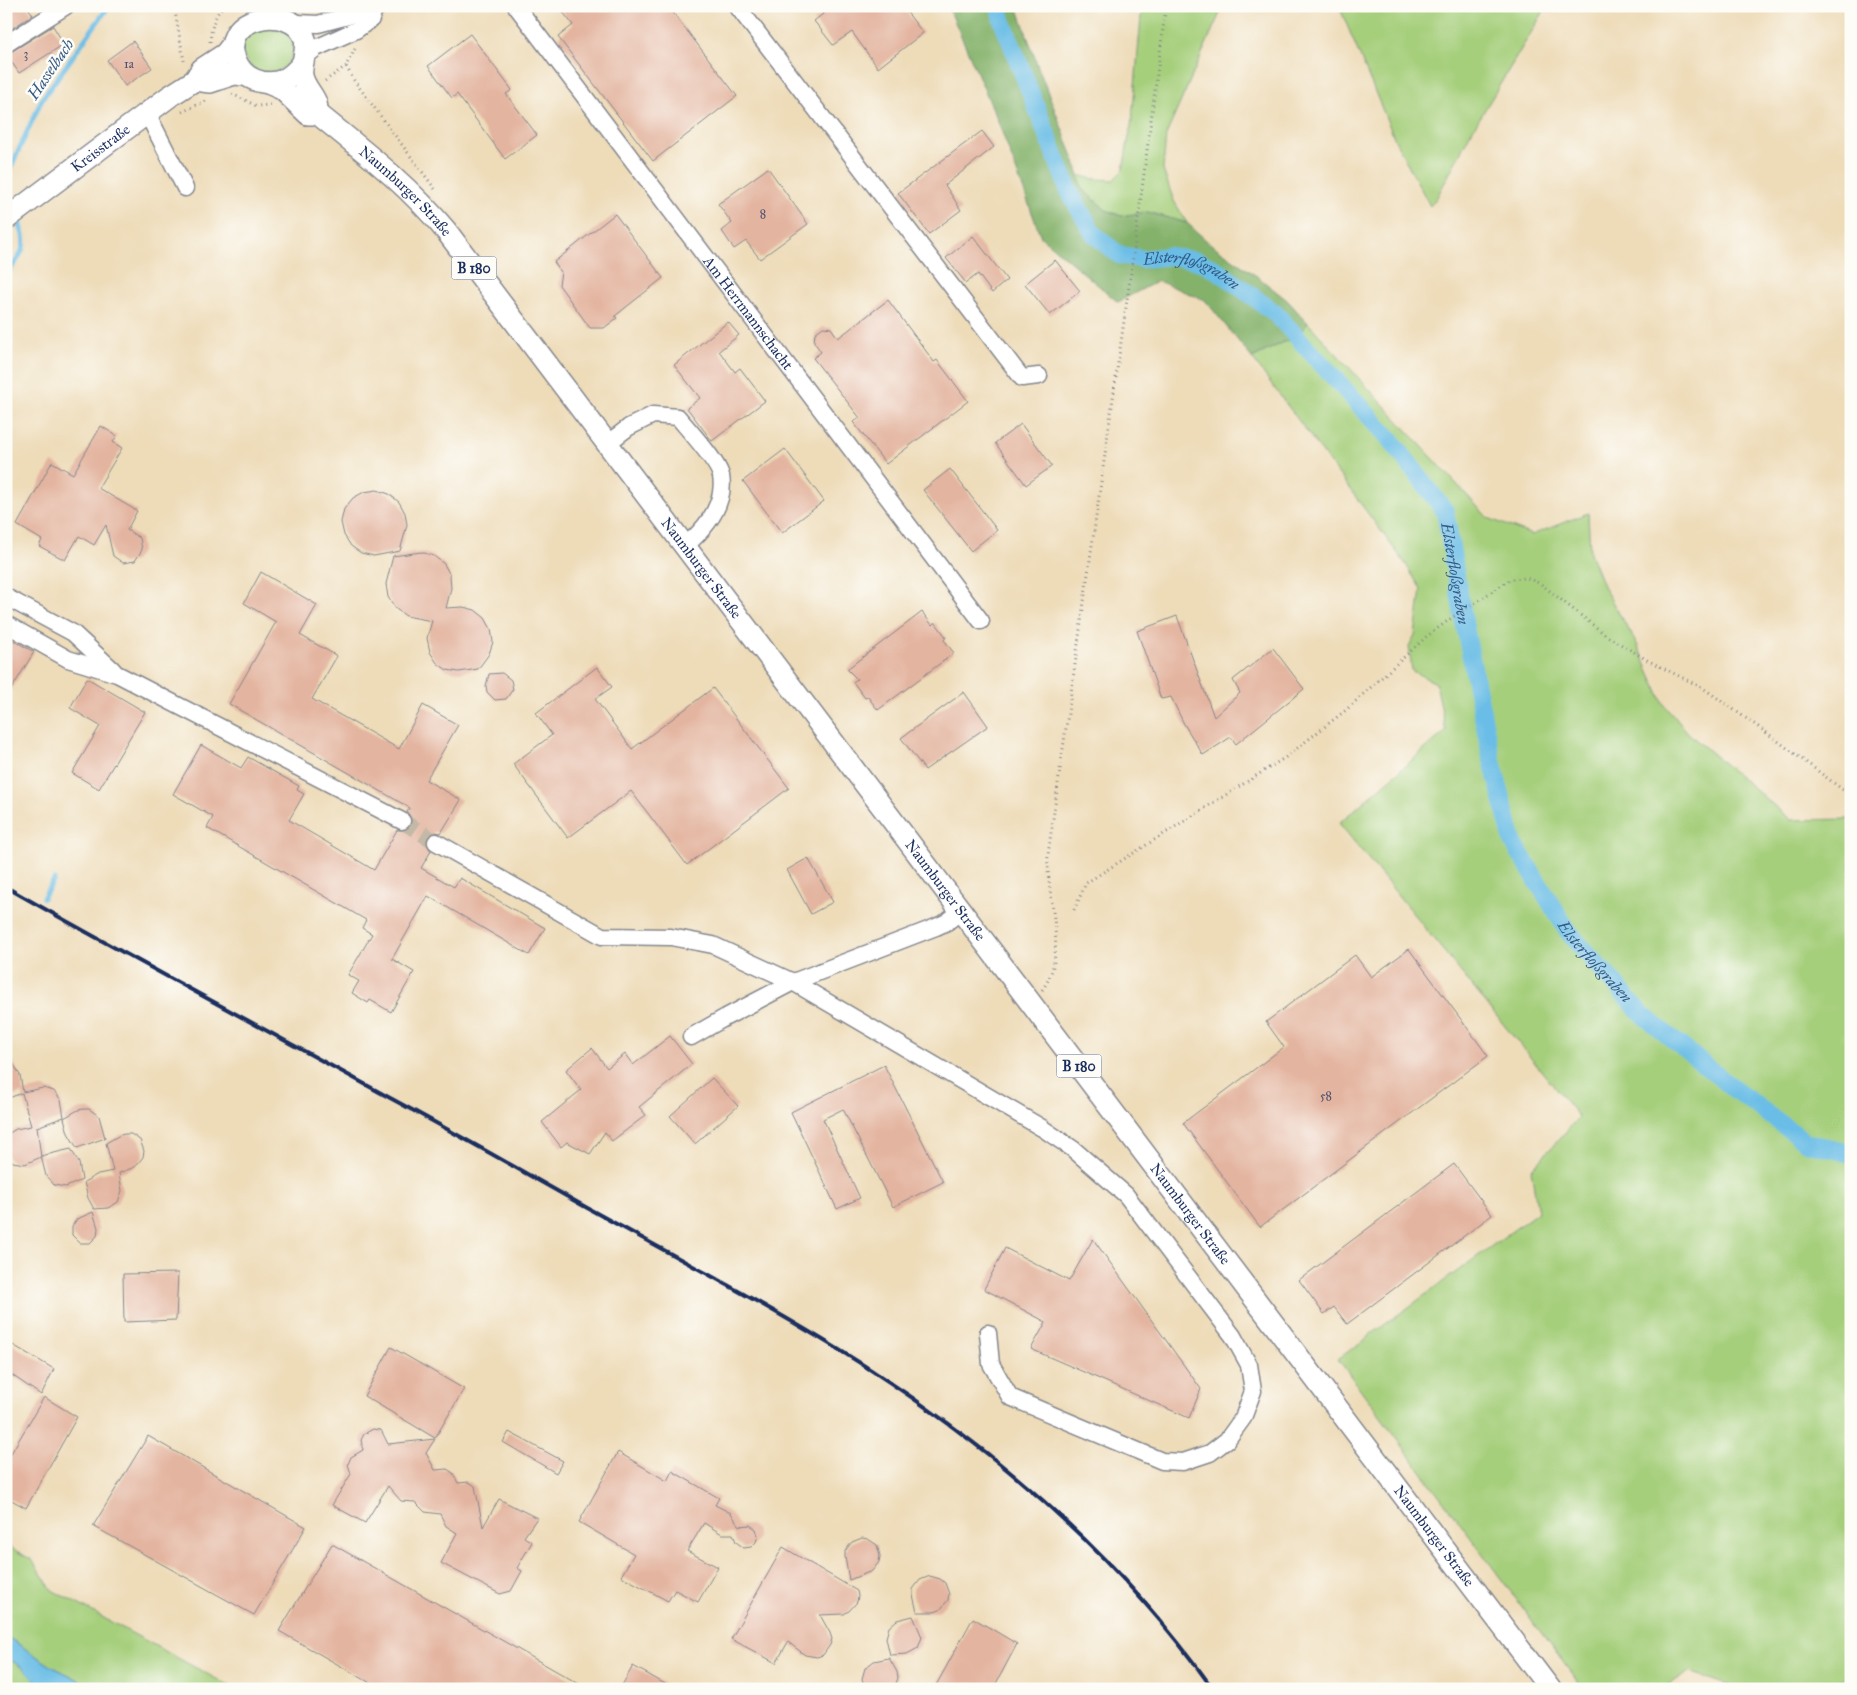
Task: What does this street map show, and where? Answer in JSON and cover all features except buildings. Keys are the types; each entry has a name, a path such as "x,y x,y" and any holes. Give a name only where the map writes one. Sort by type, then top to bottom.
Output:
{"main road":[{"path":"303,61 287,79 278,82 256,81 246,75 236,61 233,44 245,14 260,12 283,14 305,39 302,78 316,104 318,114"},
{"name":"Kreisstraße","path":"6,218 147,113 195,80 202,69 225,54 233,44"},
{"path":"195,80 210,82 234,74 246,75"},
{"name":"Naumburger Straße","path":"268,83 282,89 308,114 318,114 386,168 433,215 608,443 1550,1689"}],"street":[{"path":"6,44 66,6"},
{"name":"Am Herrmannschacht","path":"516,6 981,621"},
{"path":"737,6 1022,378 1039,376"},
{"path":"283,14 318,24 362,10 377,8"},
{"path":"303,61 323,44 356,30 371,19 377,8"},
{"path":"147,113 185,188"},
{"path":"608,443 629,427 654,415 678,417 705,451 721,475 721,499 702,530 685,546"},
{"path":"6,597 73,633 117,674"},
{"path":"6,624 68,659 117,674 402,821"},
{"path":"436,842 602,936 671,937 713,945 793,982 1042,1128 1073,1149 1126,1195 1232,1336 1249,1365 1253,1391 1244,1418 1227,1440 1210,1453 1183,1462 1162,1460 1010,1397 991,1364 988,1333"},
{"path":"691,1037 793,982 936,927 947,922 961,911"}],"path":[{"path":"174,6 184,61"},
{"path":"210,47 211,28 223,6"},
{"path":"1041,990 1047,983 1054,958 1056,936 1048,867 1050,840 1134,251 1166,6"},
{"path":"323,83 346,66"},
{"path":"1074,910 1086,883 1286,757 1346,710 1426,637 1511,579 1527,578 1541,584 1606,636 1649,661 1703,688 1851,796"}],"green space":[{"path":"948,6 1017,6 1038,67 1075,162 1082,189 1106,210 1121,216 1147,212 1187,223 1208,242 1287,300 1308,323 1296,336 1252,358 1205,300 1158,281 1118,302 1041,237 996,116"},
{"path":"1142,6 1223,6 1166,135 1163,170 1174,201 1187,223 1148,212 1121,216 1106,210 1082,189 1078,175 1094,179 1113,180 1123,170 1132,120"},
{"path":"1339,6 1547,6 1469,136 1437,197 1430,206 1396,142"},
{"path":"258,24 288,30 293,44 292,56 286,65 278,71 268,73 258,71 249,65 243,53 244,38"},
{"path":"1308,323 1488,518 1532,535 1588,513 1590,553 1604,588 1636,642 1663,703 1689,734 1791,820 1851,819 1851,1672 1828,1689 1739,1689 1690,1672 1664,1689 1583,1689 1338,1359 1538,1212 1531,1170 1579,1117 1339,823 1446,731 1436,683 1412,671 1409,646 1415,635 1421,589 1405,563 1252,358 1296,336"},
{"path":"6,1545 32,1560 52,1590 235,1689 97,1689 51,1666 6,1636"},
{"path":"6,1657 23,1668 44,1689 21,1689 6,1683"}],"water":[{"path":"6,1636 51,1666 97,1689 44,1689 23,1668 6,1657"}],"waterway":[{"name":"Hasselbach","path":"6,178 42,99 109,6"},
{"name":"Elsterfloßgraben","path":"999,6 1002,20 1070,193 1093,233 1119,255 1143,259 1170,256 1198,261 1217,270 1275,313 1391,440 1445,511 1464,622 1490,752 1513,842 1569,933 1643,1015 1735,1090 1806,1142 1851,1154"},
{"name":"Hasselbach","path":"6,199 12,209"},
{"name":"Hasselbach","path":"6,274 21,254 23,247 23,234 16,217"},
{"name":"Hasselbach","path":"43,898 54,880"}],"tunnel":[{"path":"402,821 436,842"}],"railway":[{"path":"6,887 442,1126 732,1288 871,1370 967,1438 1057,1513 1140,1597 1178,1642 1213,1689"}]}
